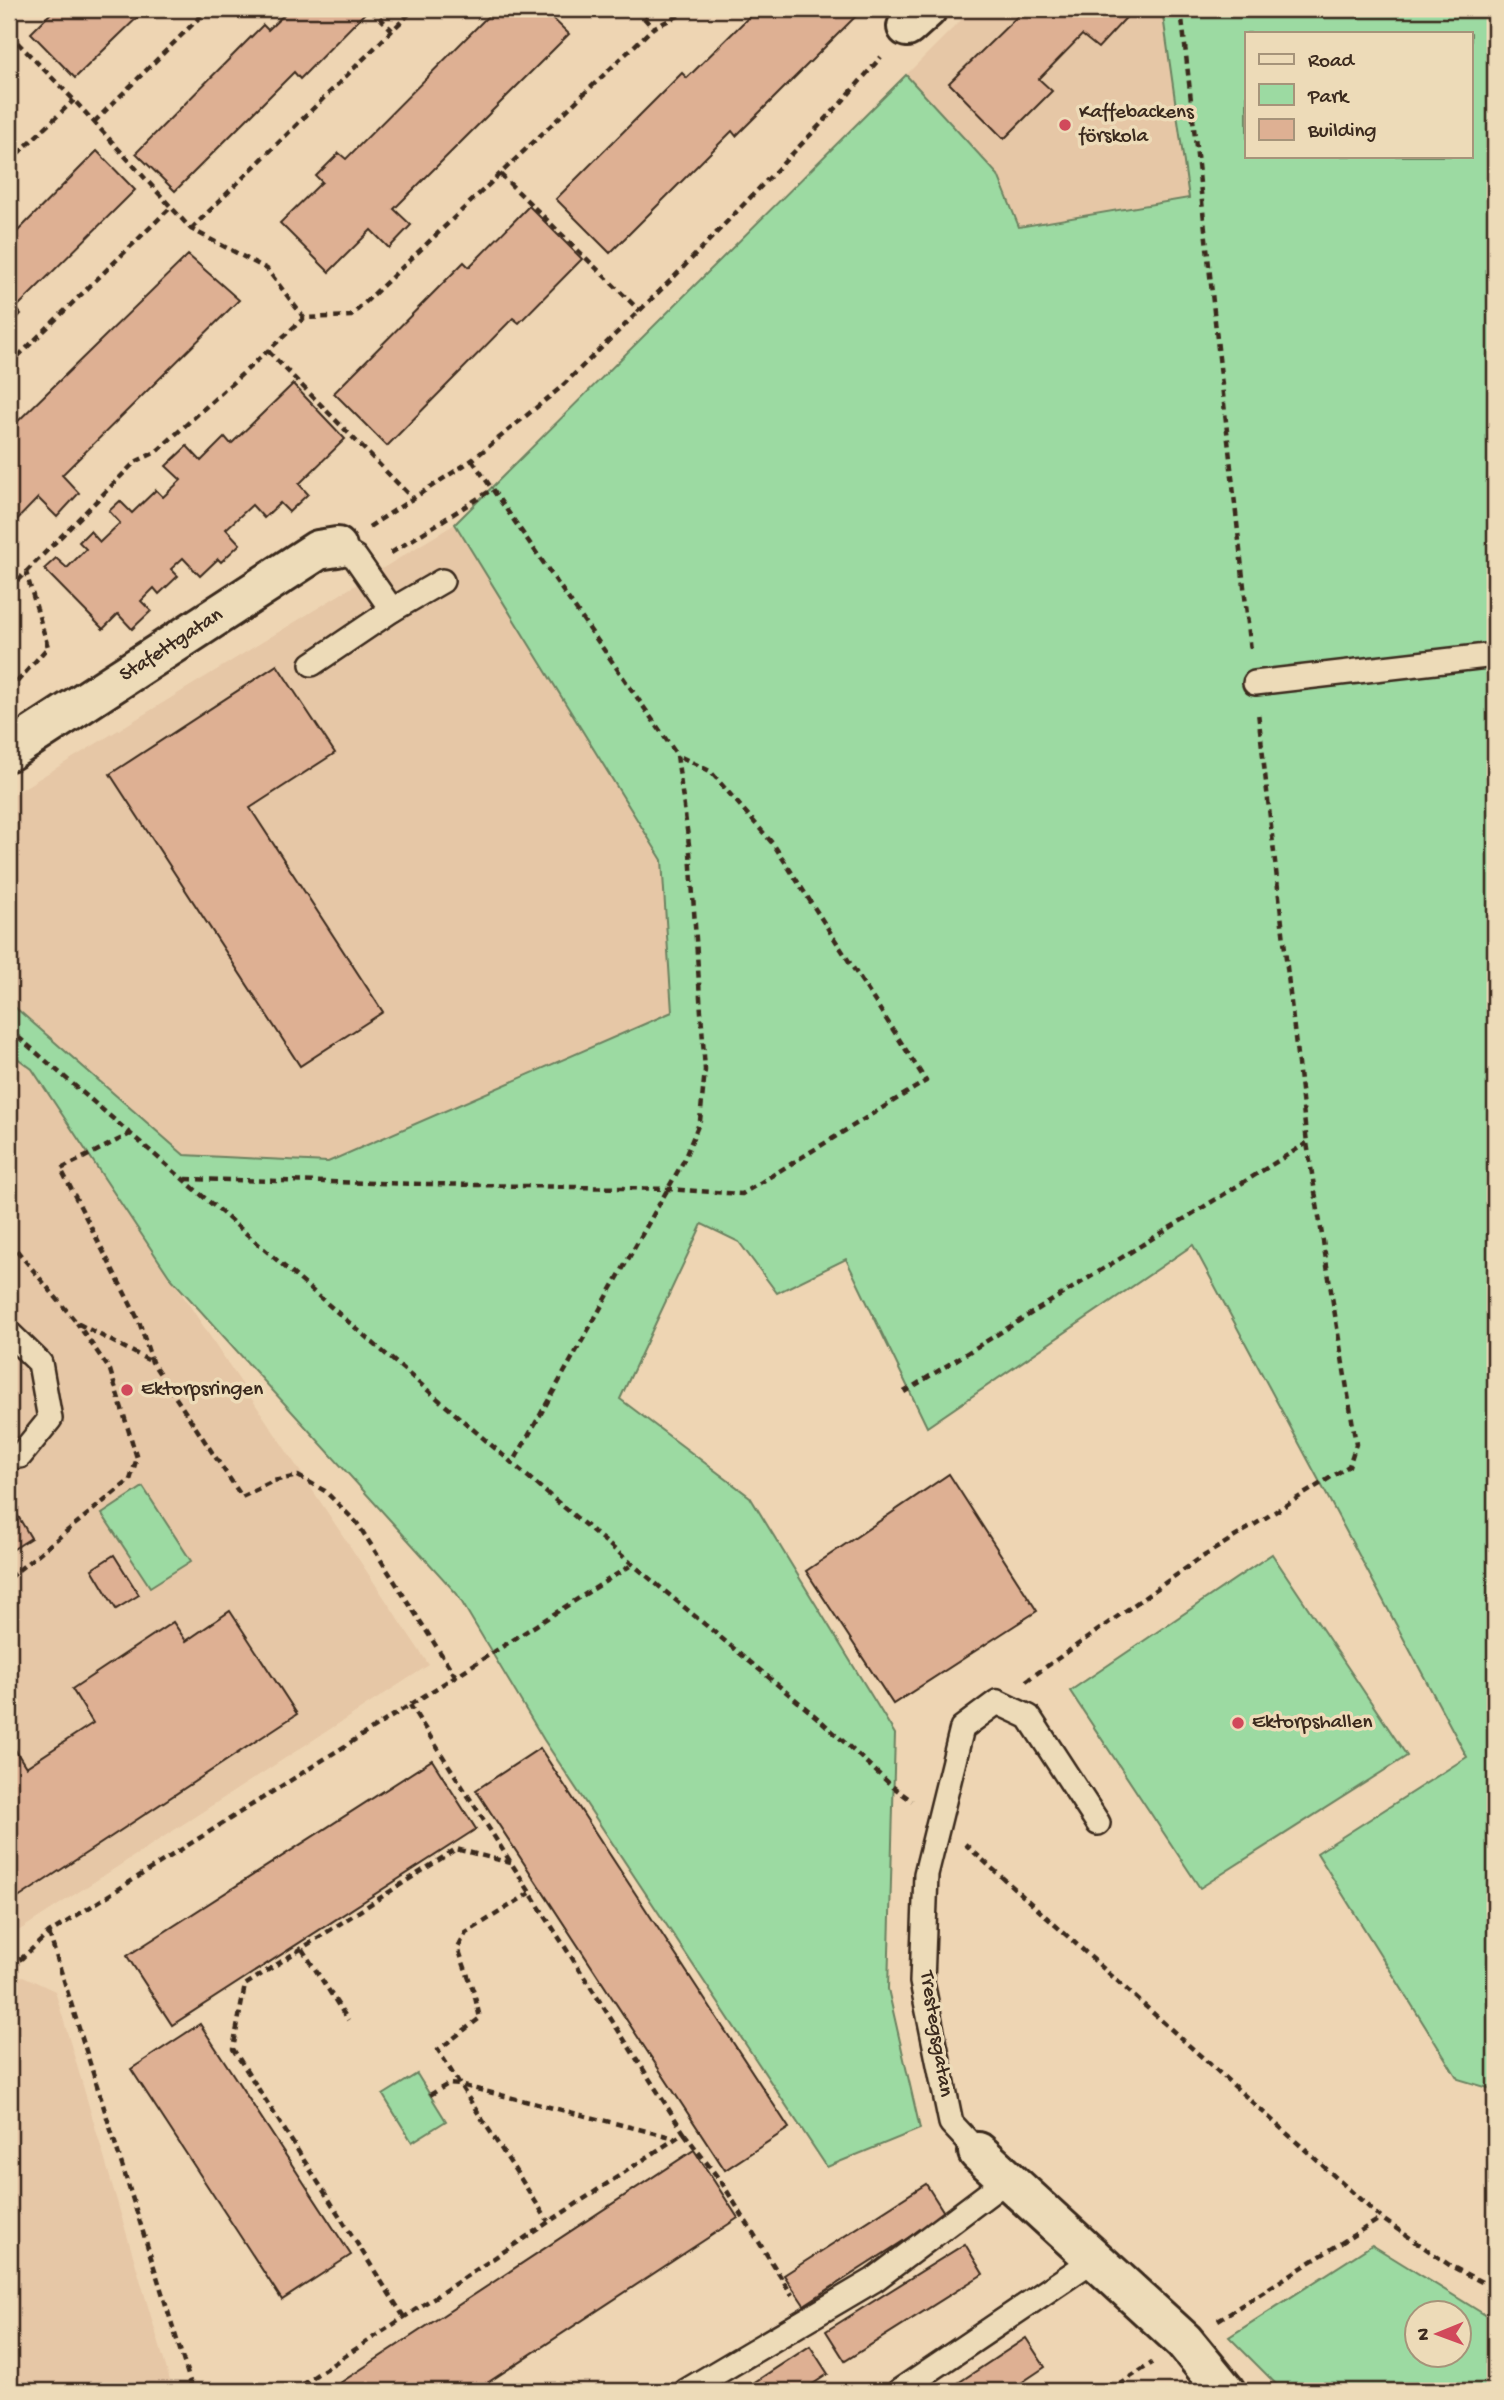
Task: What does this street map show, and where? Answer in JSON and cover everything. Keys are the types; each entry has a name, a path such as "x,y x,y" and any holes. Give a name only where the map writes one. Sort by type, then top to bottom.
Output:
{"street":[{"name":"Stafettgatan","path":"9,751 318,550 337,547"},
{"name":"Trestegsgatan","path":"978,2152 1184,2341 1225,2391"}],"lane":[{"path":"337,547 355,557 392,610"},
{"path":"312,664 392,610 442,582"},
{"path":"1255,683 1495,655"},
{"path":"9,1333 40,1363 50,1419 20,1456 9,1456"},
{"path":"997,1702 1029,1717 1098,1823"},
{"name":"Trestegsgatan","path":"978,2152 951,2123 922,1982 926,1874 962,1728 997,1702"},
{"path":"686,2391 874,2280 1008,2179"},
{"path":"899,2391 1093,2260"}],"path":[{"path":"94,122 208,9"},
{"path":"371,9 392,30"},
{"path":"191,229 414,9"},
{"path":"635,9 653,28"},
{"path":"9,589 135,462 156,452 304,318 351,316 653,28 692,9"},
{"path":"997,1702 1199,1559 1349,1466 1356,1444 1307,1143 1181,9"},
{"path":"337,547 414,500 472,460 559,389 640,311 841,103 917,18"},
{"path":"9,34 74,100 191,229 267,269 304,318"},
{"path":"9,162 74,100"},
{"path":"500,174 640,311"},
{"path":"9,365 171,207"},
{"path":"268,351 414,500"},
{"path":"472,460 677,755 690,852 705,1070 700,1121 683,1162 513,1463"},
{"path":"9,691 48,647 26,572"},
{"path":"186,1179 668,1189 742,1194 926,1081 774,845 710,771 677,755"},
{"path":"9,1029 513,1463 820,1720 892,1786 939,1822 1381,2218 1451,2266 1495,2289"},
{"path":"132,1133 61,1169 139,1321 152,1362 242,1497 272,1480 298,1476 325,1491 357,1524 456,1677"},
{"path":"904,1392 1307,1143"},
{"path":"9,1241 76,1323 110,1370 137,1458 130,1480 9,1576"},
{"path":"76,1323 152,1362"},
{"path":"9,1966 22,1958 49,1933 633,1564"},
{"path":"410,1705 684,2133 722,2183 807,2319"},
{"path":"404,2317 233,2049 245,1985 456,1849 512,1864"},
{"path":"530,1893 467,1933 458,1948 480,2018 438,2050 548,2221"},
{"path":"49,1933 193,2391"},
{"path":"302,1948 348,2020"},
{"path":"430,2095 448,2084 460,2085 676,2138"},
{"path":"292,2391 300,2389 548,2221 684,2133"},
{"path":"1109,2391 1381,2218"}],"shaded area":[{"name":"Kaffebackens förskola","path":"972,9 1162,9 1189,198 1019,227 998,174 906,75"},
{"path":"455,524 662,860 672,1012 328,1162 184,1155 9,1002 9,797"},
{"name":"Ektorpsringen","path":"9,1052 32,1069 429,1665 9,1937"},
{"path":"23,1976 55,1991 173,2391 9,2391 9,1980"}],"green space":[{"path":"1162,9 1495,9 1495,2090 1458,2079 1317,1853 1467,1757 1193,1245 927,1427 846,1259 777,1293 739,1242 702,1224 620,1399 750,1497 895,1734 888,1989 920,2129 827,2167 544,1740 457,1594 169,1276 32,1069 9,1052 9,1002 184,1155 328,1162 672,1012 662,860 455,524 906,75 998,175 1019,227 1189,198"},
{"path":"143,1487 191,1561 150,1587 102,1514"},
{"name":"Ektorpshallen","path":"1272,1554 1407,1756 1200,1888 1070,1691"},
{"path":"417,2074 446,2121 412,2142 383,2095"},
{"path":"1372,2245 1458,2298 1402,2298 1402,2368 1472,2368 1472,2307 1495,2321 1495,2391 1280,2391 1229,2337"}],"building":[{"path":"55,9 146,9 75,78 31,33"},
{"path":"290,9 367,11 300,79 294,72 175,191 136,153 263,25 268,30"},
{"path":"495,9 543,9 569,34 394,209 411,225 389,248 371,230 329,272 280,223 322,182 316,176 339,153 346,159"},
{"path":"757,9 862,10 736,136 732,131 610,253 556,199 682,73 687,78"},
{"name":"Kaffebackens förskola","path":"1025,9 1134,9 1098,48 1082,35 1039,79 1052,91 1004,139 949,83"},
{"path":"97,151 135,190 16,308 21,314 9,327 9,240"},
{"path":"529,206 582,259 519,323 513,318 387,446 334,393 464,262 469,267"},
{"path":"188,255 239,300 62,475 79,493 57,517 38,498 9,528 9,422 13,426"},
{"path":"293,384 345,439 299,484 308,494 289,512 280,503 264,518 252,505 226,529 240,544 221,562 218,559 200,576 183,558 171,569 178,576 159,594 154,588 141,601 151,611 132,629 118,614 103,629 44,569 56,558 67,568 86,549 79,542 90,531 100,542 120,523 109,511 120,501 132,513 156,490 163,497 181,480 166,466 187,446 201,461 225,437 231,444"},
{"path":"277,665 335,753 250,808 383,1012 300,1066 110,774"},
{"path":"949,1474 1037,1611 893,1704 806,1571"},
{"path":"9,1501 31,1538 9,1552"},
{"path":"114,1555 139,1595 116,1609 92,1569"},
{"path":"230,1611 297,1714 9,1904 9,1740 26,1767 93,1723 72,1689 173,1622 186,1641"},
{"path":"540,1748 789,2128 725,2170 476,1790"},
{"path":"432,1760 476,1829 172,2025 127,1956"},
{"path":"200,2024 351,2255 282,2300 131,2069"},
{"path":"694,2150 738,2218 475,2391 328,2391"},
{"path":"926,2184 945,2214 804,2305 784,2275"},
{"path":"965,2244 983,2274 845,2361 826,2331"},
{"path":"1026,2338 1045,2367 1009,2391 946,2391"},
{"path":"810,2346 828,2374 802,2391 741,2391"}],"place":[{"name":"Kaffebackens förskola","path":"1065,125"},
{"name":"Ektorpsringen","path":"127,1390"},
{"name":"Ektorpshallen","path":"1238,1723"}]}
